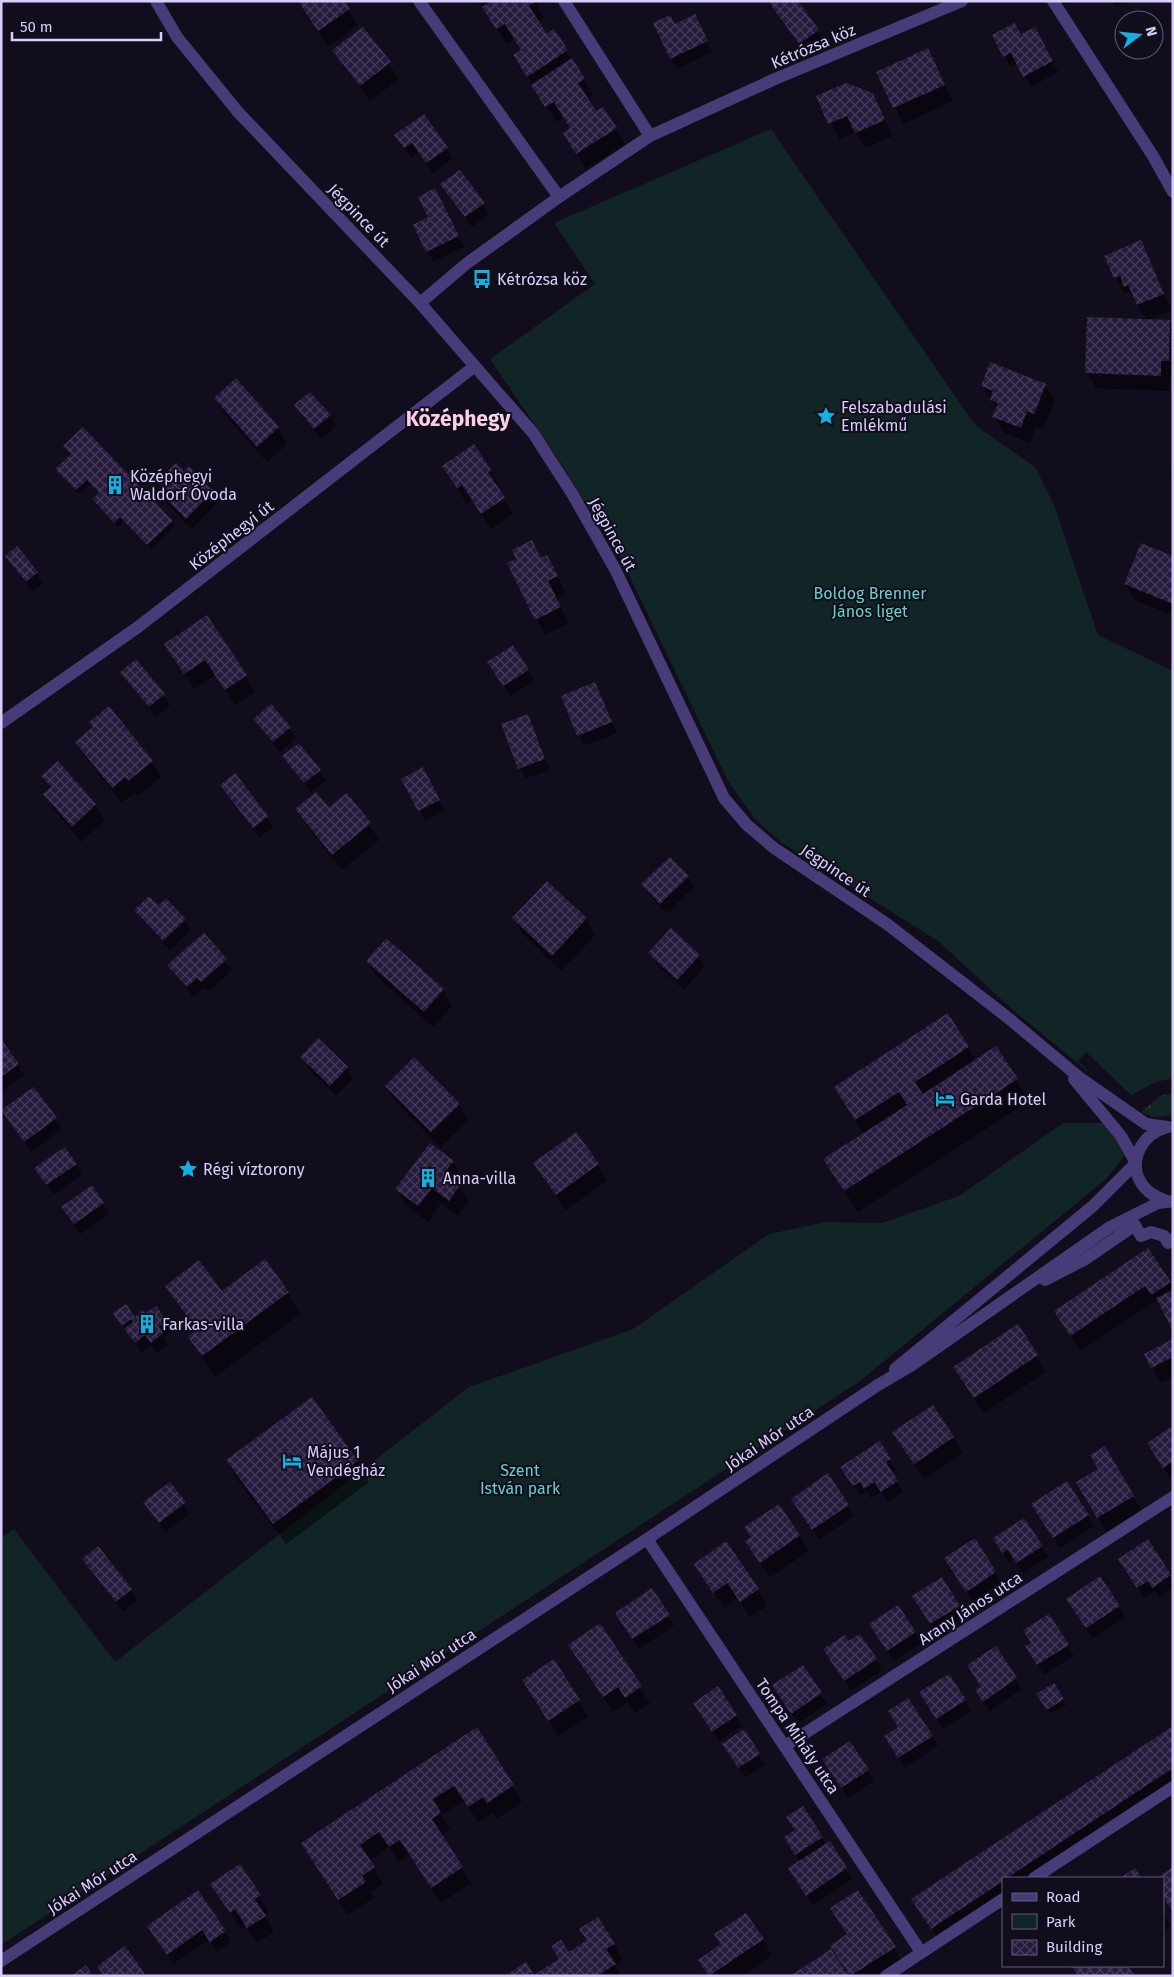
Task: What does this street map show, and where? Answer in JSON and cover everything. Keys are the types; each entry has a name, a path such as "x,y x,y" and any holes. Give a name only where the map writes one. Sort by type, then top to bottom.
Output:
{"street":[{"name":"Jégpince út","path":"156,1 177,37 238,112 420,303 533,432 573,495 615,569 724,798 747,825 774,848 887,924 1007,1017 1051,1055 1146,1124 1171,1127"},
{"path":"419,1 559,197"},
{"path":"564,1 650,136"},
{"name":"Kétrózsa köz","path":"420,303 466,264 615,157 650,136 775,79 962,1"},
{"path":"1054,1 1154,156 1173,192"},
{"name":"Középhegyi út","path":"1,723 138,627 475,366"},
{"name":"Jégpince út","path":"1051,1055 1076,1081 1116,1130 1132,1153 1139,1178 1145,1188 1157,1198 1171,1203"},
{"path":"1136,1163 1139,1150 1144,1141 1157,1131 1171,1127"},
{"name":"Jókai Mór utca","path":"878,1385 914,1352 1093,1206 1136,1163"},
{"name":"Jókai Mór utca","path":"1,1961 647,1539 878,1385 912,1365 1110,1227 1171,1203"},
{"path":"1011,1296 1077,1264 1135,1225 1141,1236 1151,1232 1164,1236 1168,1242 1173,1239"},
{"name":"Arany János utca","path":"785,1746 1173,1498"},
{"name":"Tompa Mihály utca","path":"647,1539 921,1952"},
{"path":"1036,1877 1173,1788"},
{"path":"886,1976 1002,1900"}],"green space":[{"name":"Boldog Brenner János liget","path":"771,129 975,425 1035,467 1054,505 1098,635 1173,671 1173,1078 1156,1082 1131,1095 1086,1052 1078,1061 1096,1078 1014,1011 938,941 782,843 755,819 728,781 625,567 562,465 490,359 595,284 554,223"},
{"path":"1173,1093 1173,1115 1154,1117 1141,1112 1160,1096"},
{"name":"Szent István park","path":"1063,1123 1106,1123 1128,1152 1106,1179 860,1381 1,1945 1,1538 14,1529 115,1662 469,1387 633,1329 769,1234 826,1222 882,1223 959,1196"}],"building":[{"path":"298,1 345,1 350,9 318,31"},
{"path":"492,1 536,1 529,6 547,34 554,29 568,50 527,77 513,55 521,50 505,24 496,29 482,7"},
{"path":"768,1 798,1 819,30 799,44"},
{"path":"695,14 708,41 670,59 653,23 670,15 675,24"},
{"path":"1014,23 1021,34 1035,27 1053,61 1023,77 1011,53 1003,57 992,35"},
{"path":"363,27 391,62 360,86 332,50"},
{"path":"928,48 945,85 893,108 876,72"},
{"path":"572,58 585,79 578,83 596,111 603,107 617,128 576,154 563,133 570,128 554,102 545,107 531,85"},
{"path":"846,83 873,93 885,120 855,133 847,116 828,124 816,96"},
{"path":"424,114 448,148 426,163 412,143 404,148 394,135"},
{"path":"460,170 485,203 465,217 440,184"},
{"path":"435,188 459,236 426,252 413,225 428,217 418,197"},
{"path":"1141,240 1164,294 1137,305 1128,285 1124,287 1120,276 1114,278 1104,256"},
{"path":"1087,317 1170,320 1169,361 1161,361 1161,376 1085,373"},
{"path":"990,362 1046,384 1034,414 1027,411 1021,428 992,417 998,403 990,400 993,391 981,386"},
{"path":"236,378 279,427 257,447 214,398"},
{"path":"310,392 331,415 314,429 294,405"},
{"name":"Középhegyi Waldorf Óvoda","path":"83,427 173,521 147,545 120,517 114,523 92,499 99,493 87,480 76,490 55,469 71,454 63,446"},
{"path":"474,444 491,470 488,472 505,498 481,514 462,485 457,488 442,466"},
{"path":"176,463 184,471 189,466 213,491 186,519 161,494 171,483 163,476"},
{"path":"532,540 541,558 547,555 558,576 548,581 561,607 535,620 507,563 516,559 512,550"},
{"path":"1141,543 1173,556 1173,604 1124,584"},
{"path":"17,546 38,572 26,582 5,556"},
{"path":"207,615 247,675 225,690 205,660 184,674 164,644"},
{"path":"513,645 529,670 503,686 487,662"},
{"path":"136,659 165,694 149,707 120,672"},
{"path":"595,682 612,722 577,736 561,696"},
{"path":"271,704 291,727 273,742 253,719"},
{"path":"109,706 153,761 128,781 125,777 112,788 75,742 93,727 89,722"},
{"path":"528,714 545,759 518,769 501,724"},
{"path":"299,743 321,770 304,783 282,756"},
{"path":"58,761 96,804 72,827 43,794 51,787 41,776"},
{"path":"423,767 440,800 418,811 401,779"},
{"path":"235,773 268,816 253,828 220,785"},
{"path":"316,792 329,807 347,793 371,823 332,855 295,809"},
{"path":"670,857 689,876 660,904 641,884"},
{"path":"547,881 587,918 552,956 512,918"},
{"path":"149,896 158,905 166,898 186,919 163,941 134,910"},
{"path":"671,928 700,955 677,980 648,953"},
{"path":"204,933 227,959 201,982 197,978 187,987 167,965"},
{"path":"386,938 444,989 424,1012 366,961"},
{"name":"Garda Hotel","path":"948,1013 969,1047 915,1082 923,1094 996,1046 1018,1079 844,1191 823,1159 907,1105 899,1092 855,1120 834,1087"},
{"path":"318,1038 348,1067 330,1086 300,1057"},
{"path":"1,1039 19,1064 1,1077"},
{"path":"414,1057 460,1104 431,1132 385,1086"},
{"path":"34,1087 57,1118 24,1142 1,1110"},
{"path":"576,1132 599,1164 556,1195 533,1163"},
{"name":"Anna-villa","path":"430,1143 454,1161 445,1172 461,1184 449,1201 432,1188 418,1206 395,1189"},
{"path":"65,1147 77,1164 46,1185 34,1168"},
{"path":"92,1185 104,1203 74,1224 61,1207"},
{"path":"1148,1248 1171,1282 1151,1295 1145,1286 1070,1336 1054,1311"},
{"path":"265,1259 289,1292 202,1356 188,1337 197,1330 165,1286 199,1260 222,1291"},
{"path":"1173,1290 1173,1331 1156,1298"},
{"name":"Farkas-villa","path":"126,1304 135,1317 143,1310 146,1313 156,1306 167,1321 159,1327 163,1333 151,1343 145,1335 135,1343 124,1329 133,1322 131,1319 122,1326 113,1313"},
{"path":"1018,1324 1038,1355 974,1398 953,1367"},
{"path":"1173,1339 1173,1357 1151,1368 1144,1354"},
{"name":"Május 1 Vendégház","path":"312,1397 358,1461 273,1524 226,1460"},
{"path":"933,1405 954,1437 914,1464 892,1432"},
{"path":"1171,1427 1173,1462 1163,1468 1147,1443"},
{"path":"880,1441 891,1459 886,1462 898,1481 881,1492 874,1482 864,1489 860,1482 853,1486 840,1467"},
{"path":"1105,1446 1134,1496 1097,1518 1076,1482 1098,1469 1090,1455"},
{"path":"828,1473 849,1505 812,1530 791,1499"},
{"path":"1067,1481 1089,1515 1053,1538 1031,1504"},
{"path":"170,1482 186,1502 159,1523 143,1502"},
{"path":"779,1504 800,1535 760,1563 745,1541 751,1537 744,1527"},
{"path":"1024,1518 1043,1546 1016,1563 1008,1550 1002,1553 993,1538"},
{"path":"975,1538 996,1572 966,1592 944,1558"},
{"path":"1148,1539 1171,1575 1152,1588 1148,1581 1137,1588 1118,1559"},
{"path":"726,1541 759,1589 740,1602 727,1583 713,1593 694,1564"},
{"path":"98,1546 132,1589 116,1602 82,1559"},
{"path":"1100,1576 1120,1606 1086,1628 1066,1599"},
{"path":"942,1577 960,1606 930,1624 912,1596"},
{"path":"652,1588 670,1615 632,1639 615,1613"},
{"path":"898,1605 916,1632 887,1651 869,1624"},
{"path":"1049,1614 1069,1645 1037,1665 1025,1646 1031,1643 1023,1630"},
{"path":"600,1623 642,1686 625,1698 618,1687 603,1697 568,1645"},
{"path":"860,1634 877,1659 844,1681 823,1649 845,1635 848,1641"},
{"path":"996,1646 1017,1678 983,1702 975,1690 981,1687 967,1665"},
{"path":"554,1659 580,1700 548,1721 522,1680"},
{"path":"803,1665 822,1693 791,1714 772,1685"},
{"path":"949,1674 966,1700 936,1719 919,1692"},
{"path":"1054,1683 1064,1699 1047,1710 1036,1694"},
{"path":"718,1686 737,1715 712,1732 693,1703"},
{"path":"908,1698 933,1736 898,1758 884,1736 898,1727 888,1711"},
{"path":"1173,1726 1173,1768 1009,1877 1002,1877 1002,1882 931,1929 911,1899"},
{"path":"477,1727 514,1785 487,1803 483,1797 468,1807 454,1786 433,1799 441,1813 432,1819 463,1867 431,1888 400,1840 389,1847 379,1832 360,1845 375,1867 362,1876 366,1882 338,1900 301,1843"},
{"path":"744,1729 760,1754 738,1768 722,1744"},
{"path":"850,1741 869,1770 841,1788 822,1759"},
{"path":"803,1806 823,1837 795,1855 784,1837 795,1830 786,1817"},
{"path":"830,1841 847,1868 806,1896 788,1868"},
{"path":"240,1864 261,1895 255,1899 266,1916 247,1928 235,1909 230,1913 210,1884"},
{"path":"1173,1867 1173,1912 1164,1898 1164,1877 1158,1877"},
{"path":"1135,1868 1141,1877 1122,1877"},
{"path":"198,1890 226,1931 210,1942 202,1930 167,1955 147,1926"},
{"path":"858,1890 896,1947 850,1976 830,1946 847,1934 830,1908"},
{"path":"746,1913 764,1939 709,1976 698,1960 721,1944 714,1934"},
{"path":"598,1917 615,1944 606,1949 616,1964 597,1976 511,1976 509,1973 526,1962 534,1975 559,1959 551,1946 561,1940 569,1952 587,1940 579,1929"},
{"path":"125,1946 145,1974 104,1976 97,1966"},
{"path":"831,1949 849,1976 790,1976"},
{"path":"86,1965 93,1976 71,1976"},
{"path":"1072,1967 1129,1967 1135,1976 1078,1976"}],"place":[{"name":"Kétrózsa köz","path":"482,279"},
{"name":"Felszabadulási Emlékmű","path":"826,416"},
{"name":"Középhegyi Waldorf Óvoda","path":"115,485"},
{"name":"Garda Hotel","path":"945,1099"},
{"name":"Régi víztorony","path":"188,1169"},
{"name":"Anna-villa","path":"428,1178"},
{"name":"Farkas-villa","path":"147,1324"},
{"name":"Május 1 Vendégház","path":"292,1461"}],"district":[{"name":"Középhegy","path":"458,419"}]}
